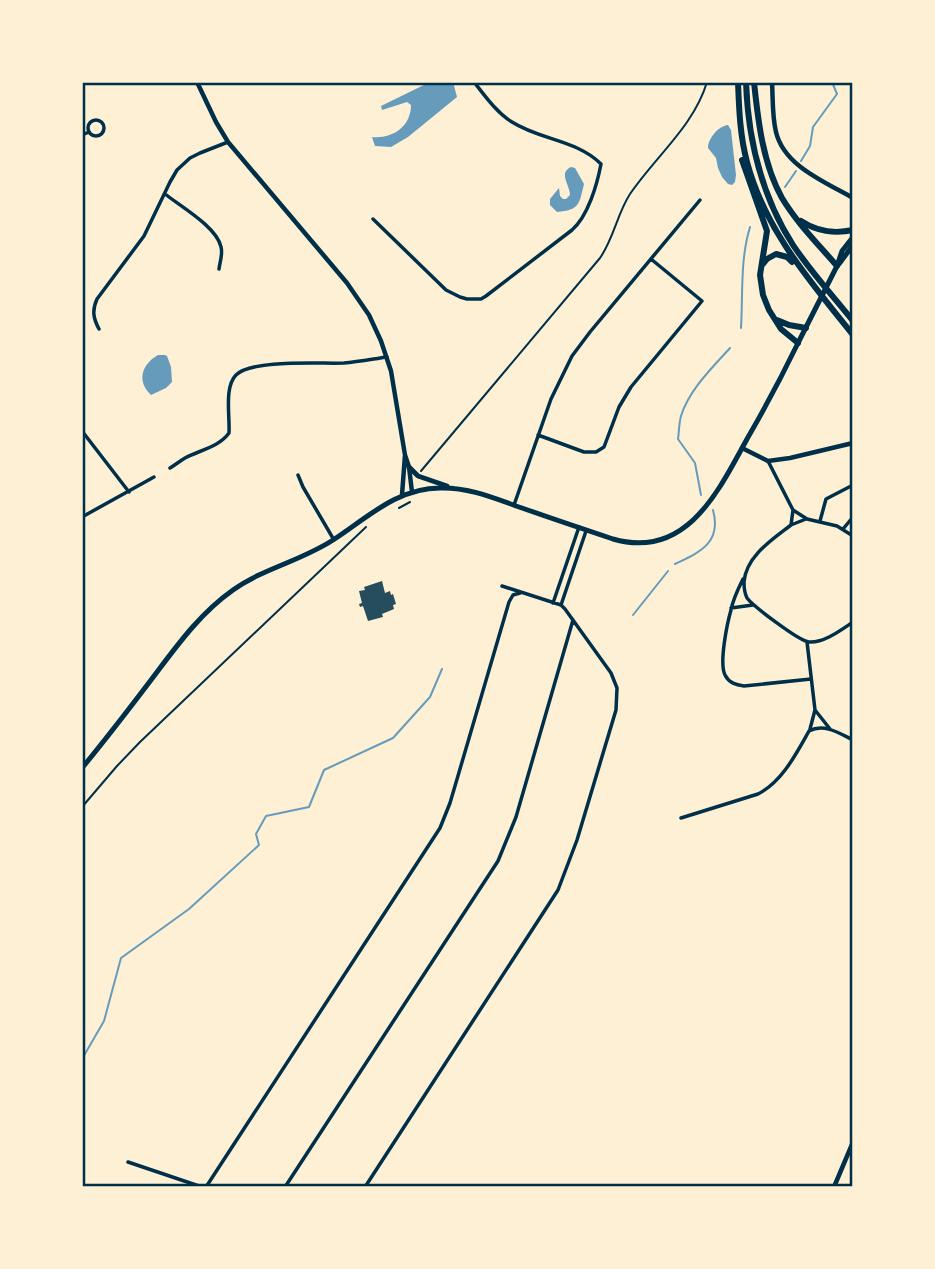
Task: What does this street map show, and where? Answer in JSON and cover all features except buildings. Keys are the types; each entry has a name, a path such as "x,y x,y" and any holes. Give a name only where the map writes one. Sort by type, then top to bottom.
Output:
{"highway":[{"path":"738,82 741,149 745,170 767,231 761,269 763,295 781,329 798,343"},
{"path":"746,82 752,148 764,189 794,246 853,321"},
{"path":"754,82 758,120 776,185 793,215 837,266"},
{"path":"740,120 747,161 761,202 780,240 810,282"},
{"path":"793,215 806,225 820,230 853,230"},
{"path":"853,253 853,260"},
{"path":"761,269 767,259 776,254 792,262 853,335"},
{"path":"775,319 806,328"}],"main road":[{"path":"409,467 418,477 477,493 630,543 650,542 672,535 690,524 709,504 743,448 806,328 842,251 853,237"},
{"path":"837,266 853,245"},
{"path":"82,768 184,637 212,606 243,584 311,554 402,495 437,488 453,488"}],"street":[{"path":"197,82 228,142 355,294 375,328 387,357 394,388 412,492"},
{"path":"373,219 446,290 463,298 481,299 578,225 601,164 585,152 513,123 492,104 474,82"},
{"path":"772,82 775,128 783,149 800,166 853,198"},
{"path":"93,120 101,121 104,131 100,136 89,132 89,124 93,120"},
{"path":"82,135 89,132"},
{"path":"99,329 93,316 97,299 144,236 173,175 183,164 200,153 228,142"},
{"path":"165,194 217,236 222,248 219,269"},
{"path":"514,505 555,389 572,356 700,200"},
{"path":"538,435 584,452 600,450 631,387 702,301 651,259"},
{"path":"170,468 184,458 226,438 229,433 228,390 236,375 248,368 292,363 346,363 387,357"},
{"path":"82,431 128,492"},
{"path":"743,448 768,461 853,443"},
{"path":"402,495 405,454"},
{"path":"768,461 793,510 807,519 843,529 853,536"},
{"path":"298,475 334,540"},
{"path":"82,517 154,477"},
{"path":"820,521 826,499 853,485"},
{"path":"791,525 793,510"},
{"path":"843,529 853,517"},
{"path":"807,519 791,525 755,556 731,608 723,665 725,676 733,684 750,686 811,680"},
{"path":"553,603 579,527"},
{"path":"561,606 587,530"},
{"path":"746,574 746,597 798,638 815,642 853,622"},
{"path":"365,1187 563,880 614,717 617,688 611,673 565,608 502,586"},
{"path":"128,1162 204,1187 440,828 450,803 509,602 513,595 520,593"},
{"path":"731,608 753,605"},
{"path":"285,1187 498,861 516,817 573,619"},
{"path":"681,818 758,794 782,775 809,732 815,710 807,642"},
{"path":"815,710 831,730"},
{"path":"809,732 817,728 831,730 853,740"},
{"path":"834,1187 853,1142"}],"path":[{"path":"418,474 600,258 611,240 627,200 692,114 707,82"},
{"path":"400,508 410,502"},
{"path":"82,807 140,742 366,527"}],"water":[{"path":"430,82 453,82 457,97 408,137 391,147 375,146 372,137 387,136 399,130 408,120 411,105 407,102 382,110 381,106"},
{"path":"728,125 731,130 736,175 732,185 722,177 716,158 708,148 714,134"},
{"path":"571,167 575,168 584,184 581,197 574,208 557,212 550,205 550,199 559,188 563,199 570,195 565,172"},
{"path":"158,355 167,356 172,382 151,395 142,379 143,373 148,363"}],"waterway":[{"path":"801,161 810,146 813,127 837,94 832,82"},
{"path":"785,187 796,171"},
{"path":"741,328 743,264 750,227"},
{"path":"701,495 695,463 678,439 680,419 695,388 730,348"},
{"path":"675,564 693,555 712,538 715,521 713,510"},
{"path":"633,615 668,571"},
{"path":"82,1059 104,1021 121,958 189,909 259,845 256,834 266,816 309,807 324,770 393,738 430,697 442,669"}]}
